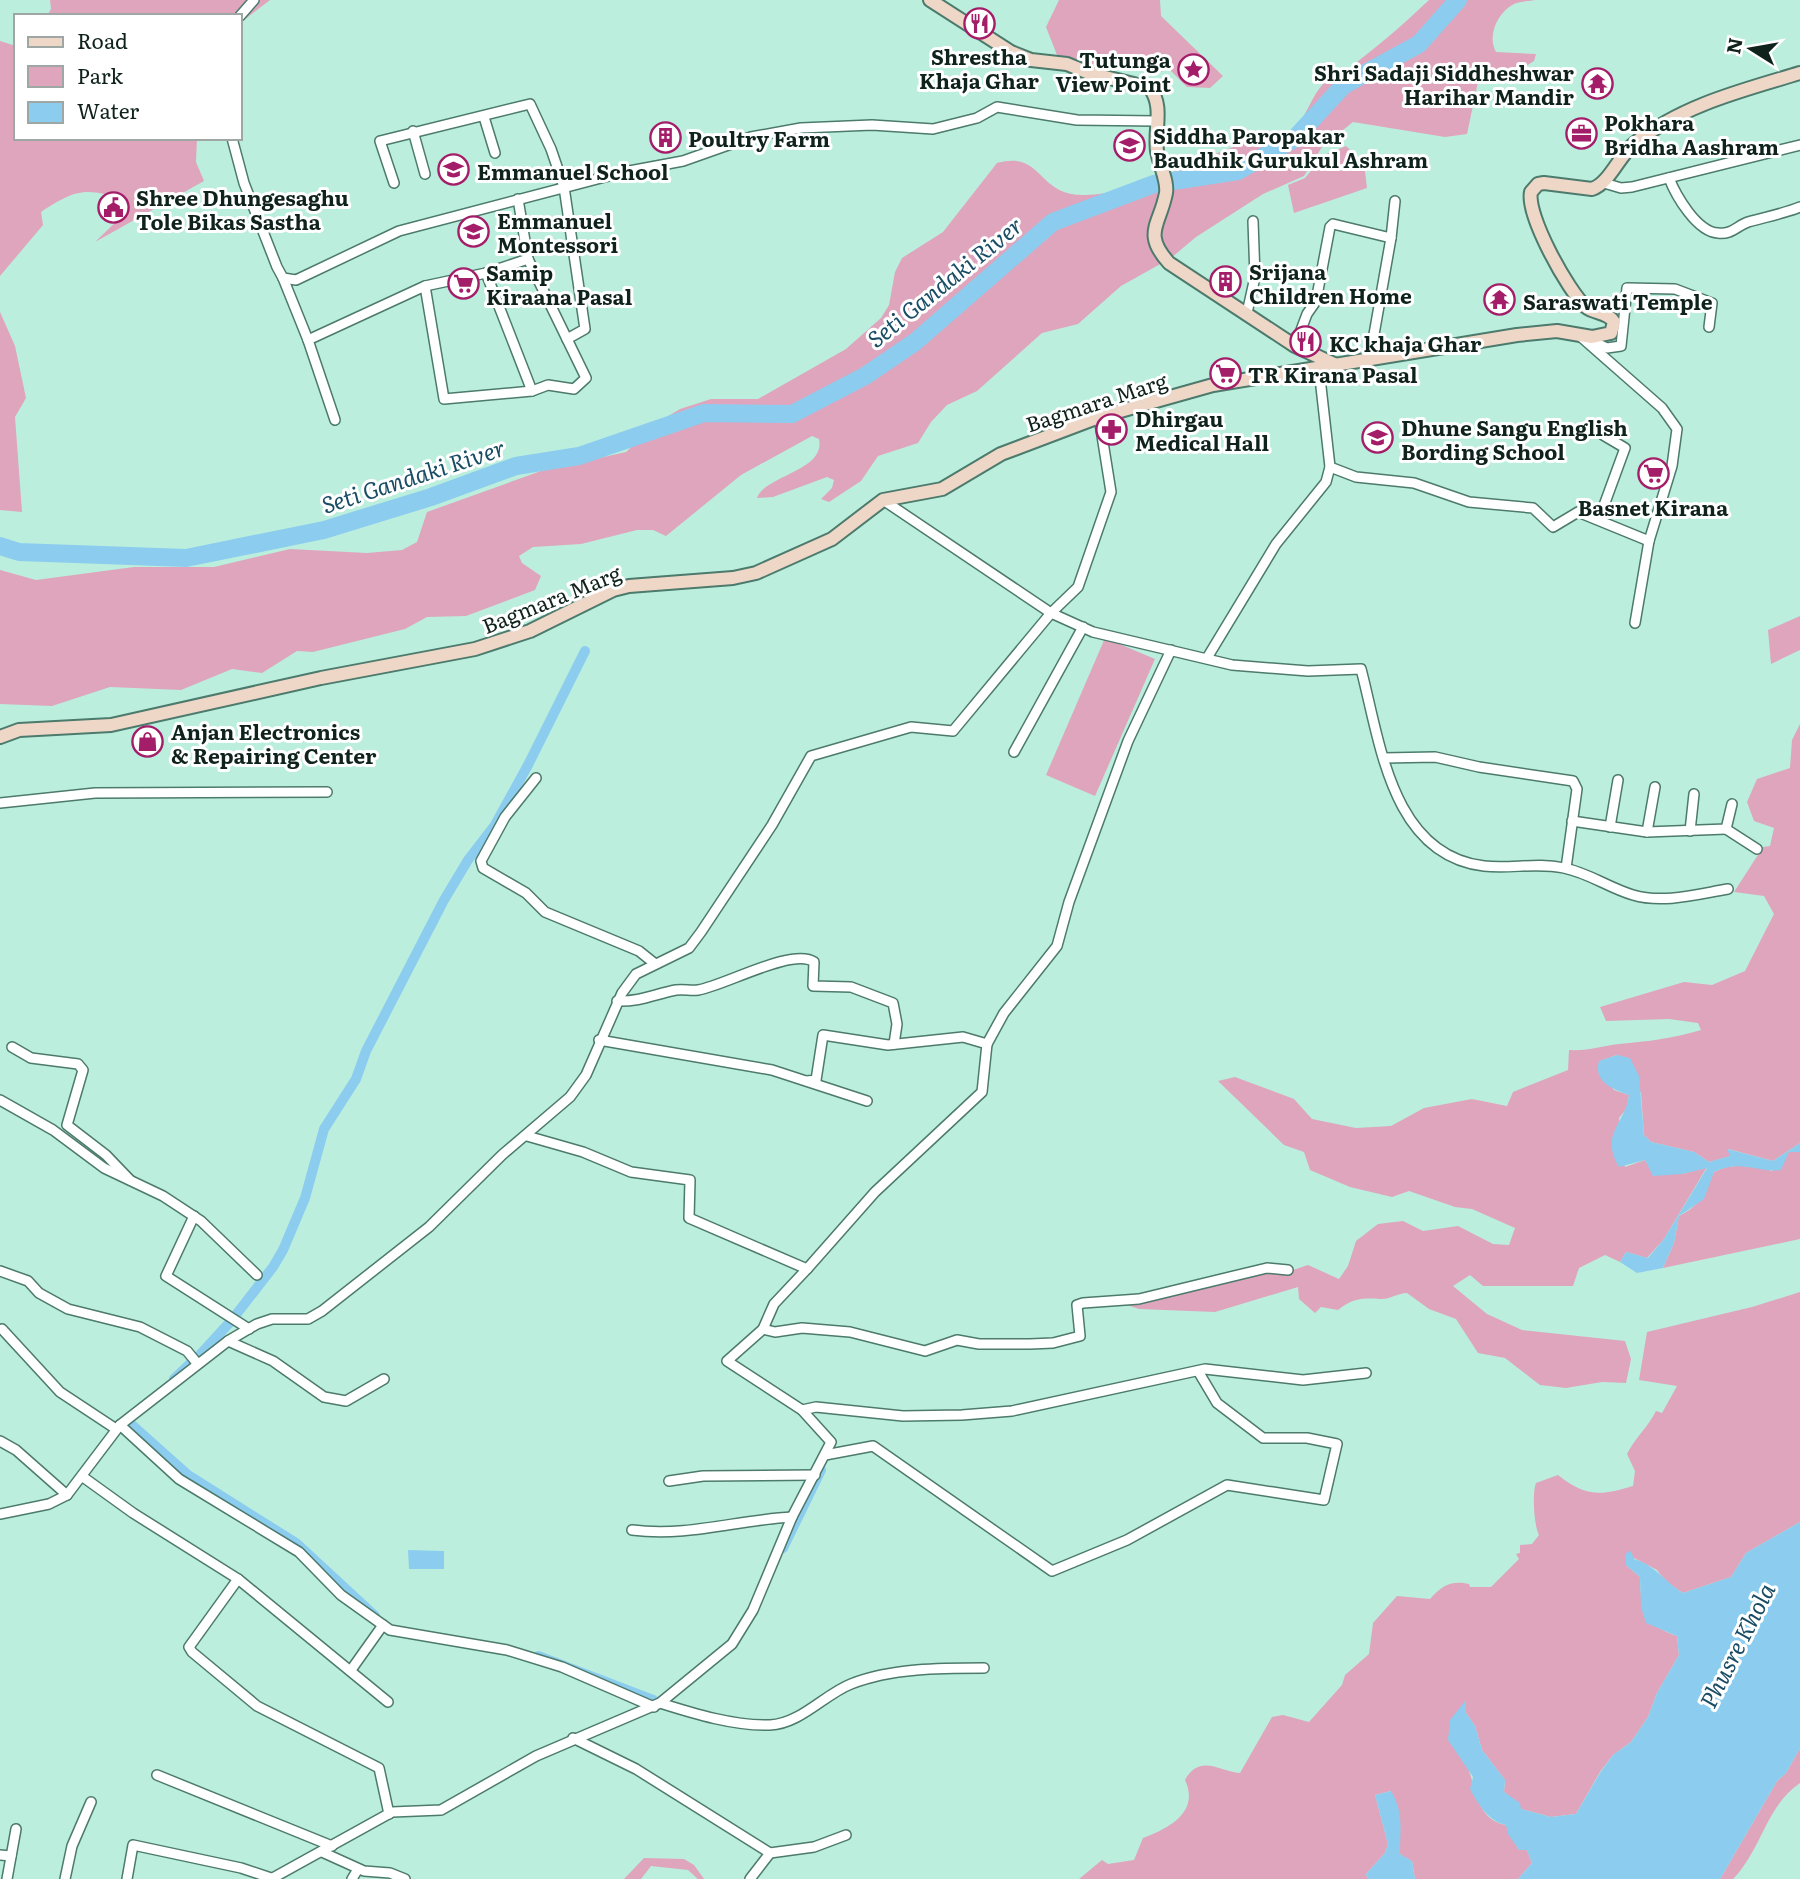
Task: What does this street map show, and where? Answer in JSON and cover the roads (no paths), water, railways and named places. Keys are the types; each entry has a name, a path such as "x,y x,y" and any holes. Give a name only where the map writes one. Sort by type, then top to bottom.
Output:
{"main road":[{"path":"930,0 1011,52 1031,60 1067,64 1089,73 1150,88 1158,103 1156,121 1167,191 1155,222 1154,235 1159,251 1169,263 1295,346 1334,364"},
{"path":"1579,335 1592,337 1611,333 1614,322 1611,317 1587,307 1575,295 1543,236 1529,201 1538,184 1592,189 1604,183 1614,164 1634,143 1672,118 1735,93 1800,73"},
{"name":"Bagmara Marg","path":"0,737 19,730 111,725 321,678 475,649 530,631 613,590 629,586 733,578 756,573 832,539 883,500 942,489 1001,454 1099,417 1213,385 1319,369 1370,357 1483,341 1557,331 1579,335"}],"street":[{"path":"242,14 254,0"},
{"path":"394,183 380,141 530,104 551,149 564,187 585,329 567,339"},
{"path":"283,278 296,280 399,231 564,187 683,161 751,137 801,128 872,125 933,130 977,118 997,107 1077,120 1156,121"},
{"path":"484,117 495,153"},
{"path":"414,131 425,174"},
{"path":"233,140 244,183 308,340 335,420"},
{"path":"1604,183 1621,188 1800,145"},
{"path":"1670,178 1675,193 1689,211 1701,224 1716,234 1731,232 1747,223 1800,207"},
{"path":"425,286 444,399 532,391 548,385 574,389 586,378 527,259 518,199"},
{"path":"1370,357 1395,201"},
{"path":"1247,313 1255,277 1253,221"},
{"path":"1295,346 1307,314 1316,301 1330,227 1333,225 1391,238"},
{"path":"308,340 425,286 485,273 527,259"},
{"path":"485,273 532,391"},
{"path":"1579,335 1607,348 1620,346 1627,288 1675,289 1712,303 1709,327"},
{"path":"1579,335 1662,408 1677,429 1672,466 1649,541 1635,623"},
{"path":"1207,658 1276,544 1325,482 1330,467 1323,425 1319,369"},
{"path":"0,1514 49,1504 67,1495 118,1427 228,1341 272,1319 309,1319 322,1311 429,1227 570,1097 586,1075 617,1001 636,974 689,947 772,825 811,756 911,727 953,731 1051,613 1078,587 1111,492 1099,417"},
{"path":"1599,519 1625,448 1603,435"},
{"path":"1330,467 1356,477 1415,483 1469,502 1533,508 1553,527 1578,512 1649,541"},
{"path":"883,500 1051,613 1083,627 1171,650 1270,669 1361,669 1373,728 1415,828 1448,856 1484,866 1538,864 1566,868 1634,895 1672,898 1728,889"},
{"path":"1014,752 1083,627"},
{"path":"127,1879 133,1845 241,1868 271,1879 298,1861 322,1852 389,1814 441,1810 573,1738 657,1705 732,1644 754,1611 792,1517 831,1442 802,1410 727,1361 762,1329 774,1304 875,1192 982,1092 987,1044 1004,1013 1057,946 1069,902 1128,741 1171,650"},
{"path":"1384,758 1435,757 1573,781 1577,789 1566,868"},
{"path":"536,778 505,817 481,861 483,868 526,893 545,912 631,947 654,963"},
{"path":"1610,827 1618,780"},
{"path":"1647,832 1656,787"},
{"path":"0,803 95,793 327,792"},
{"path":"1690,831 1694,794"},
{"path":"1726,830 1732,804"},
{"path":"1572,821 1647,832 1726,830 1757,849"},
{"path":"617,1001 637,1002 678,990 698,989 791,960 810,959 814,962 813,986 851,987 893,1003 897,1024 894,1044"},
{"path":"807,1081 816,1080 823,1035 894,1044 963,1037 987,1044"},
{"path":"599,1040 734,1062 807,1081 867,1101"},
{"path":"12,1047 31,1058 78,1063 82,1070 67,1125 121,1167 131,1181"},
{"path":"0,1100 52,1130 104,1168 163,1196 194,1216 257,1275"},
{"path":"527,1136 583,1152 631,1172 690,1180 688,1218 807,1269"},
{"path":"194,1216 166,1276 249,1329"},
{"path":"762,1329 775,1332 802,1328 850,1332 925,1351 957,1340 979,1345 1053,1343 1080,1336 1077,1305 1083,1303 1139,1299 1267,1268 1288,1270"},
{"path":"0,1271 28,1281 39,1293 68,1309 140,1327 187,1351 197,1363"},
{"path":"2,1329 60,1392 118,1427 179,1479 299,1552 341,1595 390,1630 507,1650 562,1667 657,1705 706,1717 773,1725 801,1714 852,1684 928,1668 984,1668"},
{"path":"228,1341 274,1361 324,1397 346,1401 384,1379"},
{"path":"802,1410 816,1407 903,1416 1012,1412 1206,1369 1303,1380 1366,1373"},
{"path":"825,1455 873,1446 1052,1571 1127,1540 1227,1485 1324,1500 1337,1444 1307,1438 1264,1438 1217,1403 1198,1371"},
{"path":"0,1441 16,1451 67,1495"},
{"path":"669,1481 703,1476 815,1475"},
{"path":"83,1477 133,1513 238,1579 388,1702"},
{"path":"632,1530 663,1534 691,1532 792,1517"},
{"path":"238,1579 189,1647 192,1652 257,1706 379,1768 389,1814"},
{"path":"352,1670 383,1625"},
{"path":"573,1738 636,1769 770,1853 814,1847 846,1835"},
{"path":"157,1775 332,1846"},
{"path":"65,1879 72,1846 90,1801"},
{"path":"6,1879 16,1829"},
{"path":"322,1852 358,1869 390,1872 405,1879"},
{"path":"750,1879 770,1853"},
{"path":"0,1854 11,1856"},
{"path":"352,1879 358,1869"}],"water":[{"path":"1617,1055 1630,1058 1639,1076 1644,1135 1651,1142 1694,1152 1709,1162 1730,1156 1727,1149 1773,1161 1800,1143 1800,1152 1789,1152 1781,1170 1741,1166 1714,1172 1704,1199 1679,1216 1674,1243 1663,1268 1637,1273 1620,1262 1626,1252 1648,1258 1664,1239 1707,1168 1682,1174 1653,1176 1645,1160 1619,1167 1612,1146 1613,1137 1629,1095 1606,1084 1598,1068 1599,1061"},
{"name":"Phusre Khola","path":"1800,1522 1800,1748 1786,1773 1777,1781 1720,1879 1518,1879 1532,1863 1527,1850 1519,1850 1508,1834 1506,1825 1489,1816 1476,1800 1470,1789 1473,1777 1448,1740 1450,1720 1466,1700 1466,1713 1475,1726 1482,1750 1505,1780 1504,1792 1520,1803 1521,1809 1551,1817 1576,1814 1613,1755 1631,1742 1648,1717 1657,1693 1679,1655 1677,1636 1646,1623 1641,1607 1640,1577 1626,1565 1625,1554 1631,1551 1634,1559 1654,1569 1683,1593 1731,1577 1746,1553"},
{"path":"408,1550 444,1551 444,1569 409,1569"},
{"path":"1391,1791 1400,1814 1400,1854 1412,1861 1415,1879 1368,1879 1366,1874 1385,1853 1388,1844 1375,1795"}],"waterway":[{"name":"Seti Gandaki River","path":"0,546 19,552 186,558 324,530 431,497 516,466 579,456 704,413 792,414 865,376 915,342 1053,222 1154,184 1238,171 1294,139 1344,85 1419,44 1458,0"},
{"path":"235,1316 283,1250 305,1198 324,1129 356,1079 366,1051 444,900 468,860 495,825 528,765 585,651"},
{"path":"198,1357 231,1321"},
{"path":"174,1379 192,1362"},
{"path":"132,1425 188,1475 296,1543 375,1616"},
{"path":"783,1548 821,1470"},
{"path":"538,1656 653,1700"}],"place":[{"name":"Shrestha Khaja Ghar","path":"979,23"},
{"name":"Tutunga View Point","path":"1194,70"},
{"name":"Shri Sadaji Siddheshwar Harihar Mandir","path":"1597,83"},
{"name":"Pokhara Bridha Aashram","path":"1581,133"},
{"name":"Poultry Farm","path":"665,137"},
{"name":"Siddha Paropakar Baudhik Gurukul Ashram","path":"1130,146"},
{"name":"Emmanuel School","path":"454,170"},
{"name":"Shree Dhungesaghu Tole Bikas Sastha","path":"113,208"},
{"name":"Emmanuel Montessori","path":"474,231"},
{"name":"Srijana Children Home","path":"1226,282"},
{"name":"Samip Kiraana Pasal","path":"463,283"},
{"name":"Saraswati Temple","path":"1500,300"},
{"name":"KC khaja Ghar","path":"1306,342"},
{"name":"TR Kirana Pasal","path":"1225,373"},
{"name":"Dhirgau Medical Hall","path":"1112,429"},
{"name":"Dhune Sangu English Bording School","path":"1378,438"},
{"name":"Basnet Kirana","path":"1653,474"},
{"name":"Anjan Electronics & Repairing Center","path":"148,742"}]}
